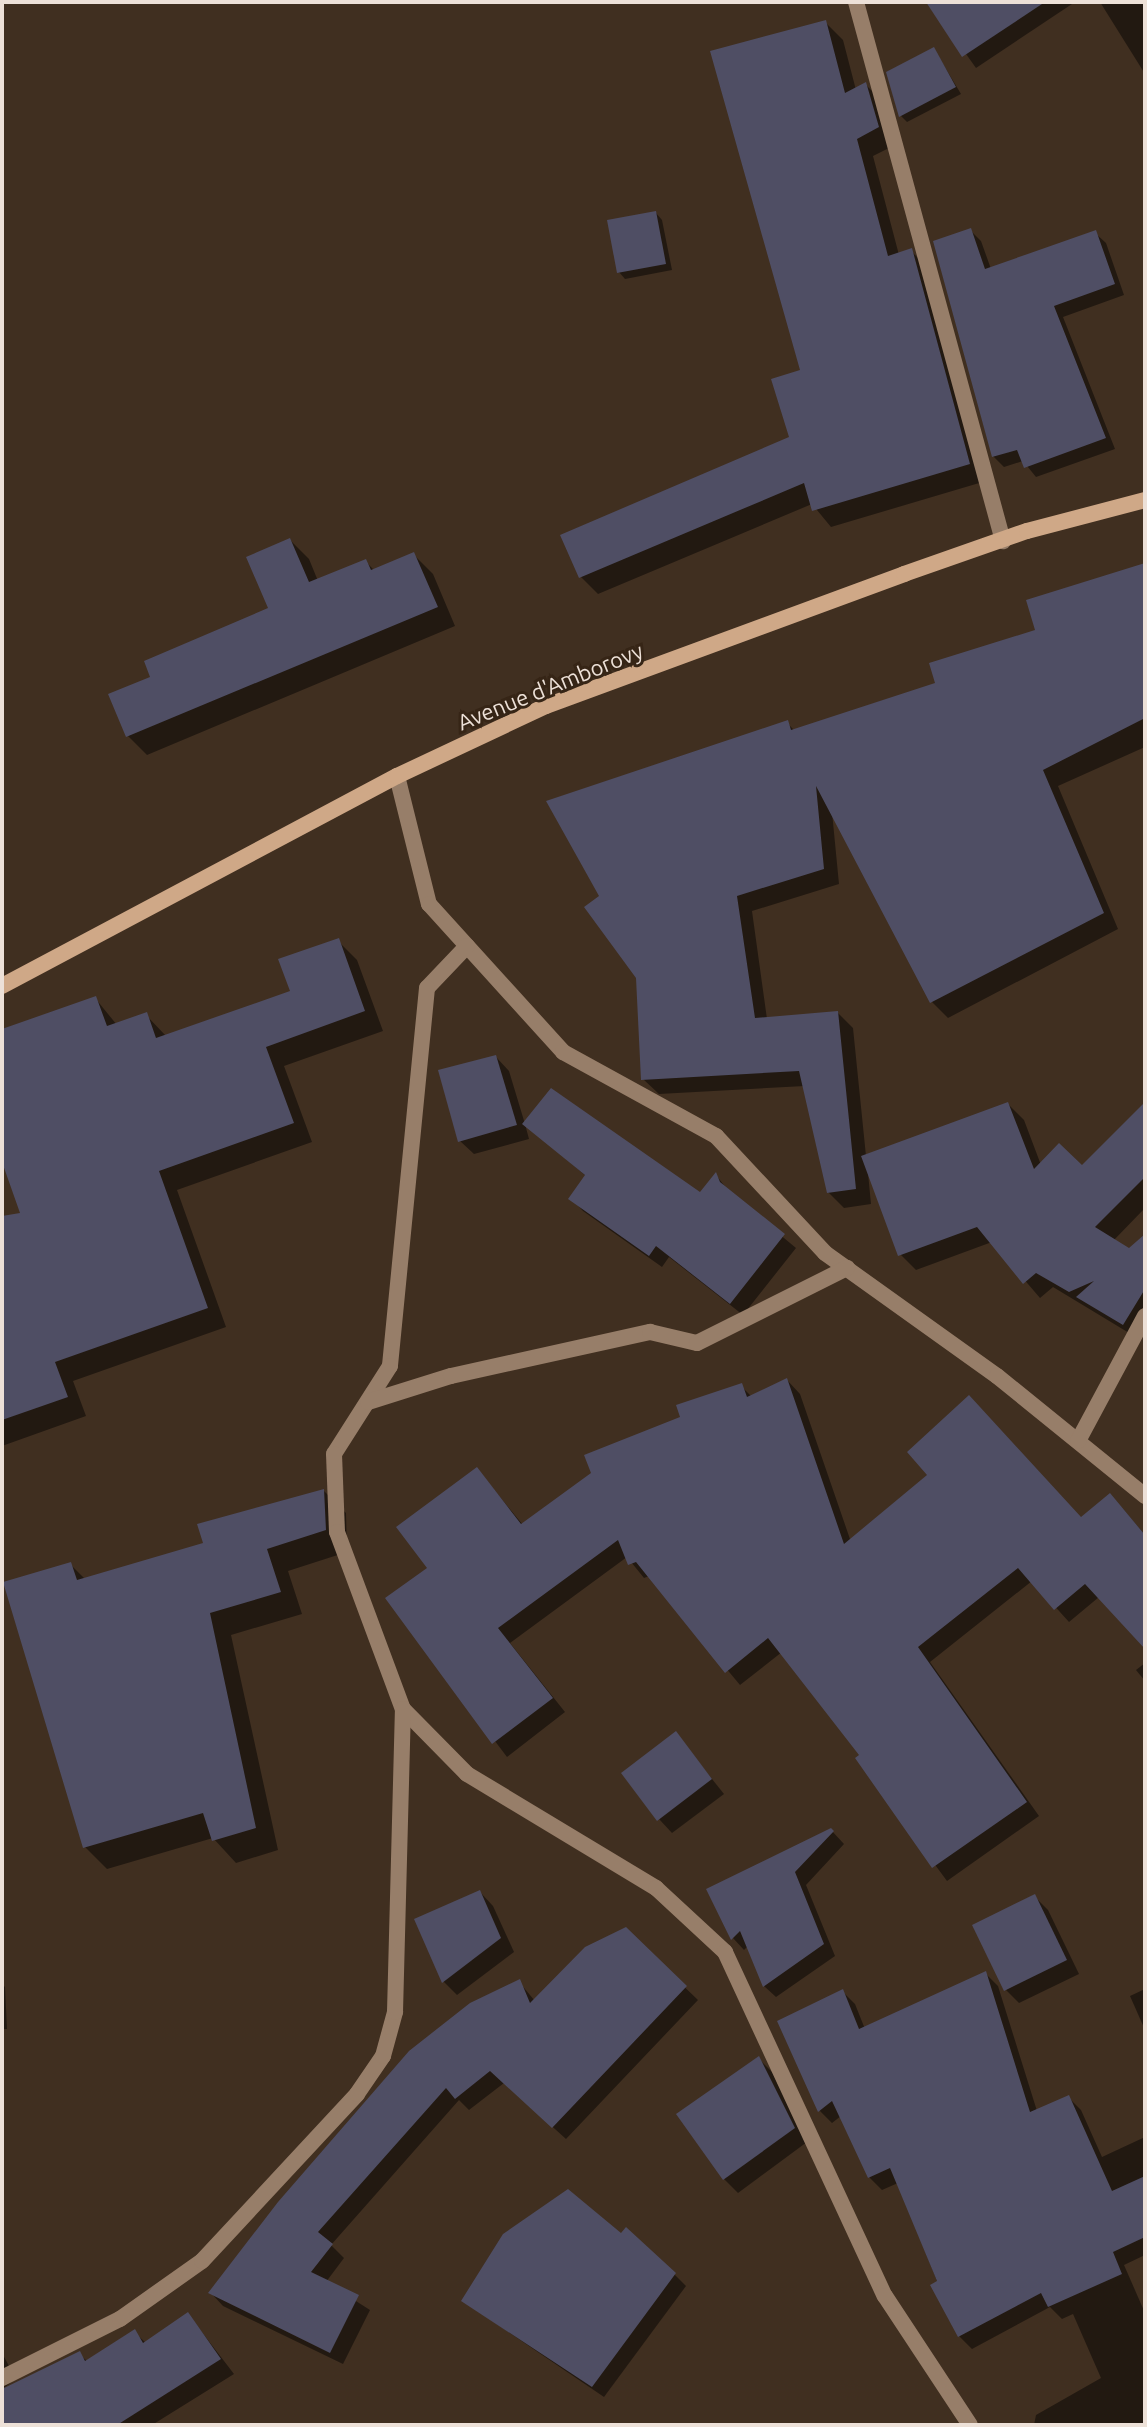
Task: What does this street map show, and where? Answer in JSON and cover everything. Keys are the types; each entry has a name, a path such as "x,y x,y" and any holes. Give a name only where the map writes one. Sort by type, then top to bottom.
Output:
{"main road":[{"name":"Avenue d'Amborovy","path":"2,986 397,776 546,706 1003,541 1145,500"}],"street":[{"path":"856,2 1003,541"},
{"path":"397,776 429,904 563,1052 716,1136 825,1253 1078,1441 1145,1496"},
{"path":"2,2378 120,2319 202,2261 357,2094 383,2056 395,2012 403,1709 337,1532 334,1454 390,1366 427,988 467,946"},
{"path":"368,1402 451,1376 650,1332 697,1343 847,1268"},
{"path":"1078,1441 1145,1316"},
{"path":"403,1709 467,1774 656,1888 725,1952 885,2296 970,2425"}],"building":[{"path":"926,2 1045,2 962,57"},
{"path":"826,20 845,93 866,82 879,127 857,139 888,256 912,248 970,464 812,511 804,483 579,578 560,535 789,437 771,379 800,370 710,51"},
{"path":"934,47 956,87 899,117 886,72"},
{"path":"656,211 666,264 617,273 607,220"},
{"path":"971,228 985,269 1096,230 1115,284 1054,306 1106,438 1024,468 1017,450 992,457 933,241"},
{"path":"290,538 309,582 366,559 371,570 414,552 438,607 126,737 108,694 150,677 144,661 268,608 246,557"},
{"path":"1145,563 1145,718 1043,770 1104,913 930,1003 816,786 824,869 737,896 755,1018 838,1011 856,1189 827,1193 799,1071 641,1080 636,978 584,907 599,896 546,801 788,720 791,730 935,683 929,663 1035,630 1026,600"},
{"path":"339,938 365,1011 266,1047 294,1123 159,1171 208,1308 55,1362 68,1397 2,1420 2,1216 20,1213 2,1162 2,1029 96,996 107,1026 147,1012 156,1038 290,991 278,959"},
{"path":"496,1055 517,1125 458,1142 438,1070"},
{"path":"551,1088 700,1192 716,1172 720,1182 785,1234 730,1304 656,1246 649,1256 568,1199 585,1175 522,1124"},
{"path":"1008,1102 1034,1169 1059,1143 1082,1165 1145,1102 1145,1177 1095,1227 1129,1248 1145,1234 1145,1289 1123,1325 1076,1297 1094,1281 1069,1292 1036,1273 1023,1284 977,1227 898,1256 861,1156"},
{"path":"787,1378 844,1544 927,1475 907,1452 969,1395 1081,1517 1110,1493 1145,1535 1145,1649 1085,1584 1054,1610 1018,1568 918,1647 1027,1802 932,1868 855,1758 859,1755 768,1638 725,1673 636,1562 628,1565 618,1540 498,1628 553,1698 492,1744 385,1598 427,1568 396,1527 477,1467 521,1524 591,1473 584,1455 680,1417 676,1405 742,1383 747,1397"},
{"path":"324,1489 326,1530 267,1549 281,1592 210,1613 256,1828 212,1841 203,1813 83,1848 3,1582 71,1562 77,1580 203,1543 197,1524"},
{"path":"676,1731 712,1779 657,1821 621,1773"},
{"path":"831,1828 834,1831 795,1872 824,1944 763,1987 740,1931 731,1940 706,1889"},
{"path":"480,1890 501,1938 442,1983 414,1919"},
{"path":"1035,1894 1067,1960 1004,1991 972,1925"},
{"path":"626,1927 687,1986 552,2128 490,2071 455,2099 446,2088 318,2232 333,2244 311,2272 359,2295 330,2353 208,2293 278,2202 409,2051 470,2003 520,1979 530,2003 585,1947"},
{"path":"986,1971 1030,2112 1069,2095 1112,2191 1145,2176 1145,2237 1113,2252 1122,2274 1048,2307 1041,2293 958,2337 930,2285 937,2281 890,2168 868,2178 832,2101 818,2112 777,2021 843,1989 859,2029"},
{"path":"759,2056 795,2128 723,2180 676,2114"},
{"path":"568,2189 621,2233 626,2227 676,2273 592,2387 461,2301 503,2234"},
{"path":"188,2312 221,2359 117,2425 2,2425 2,2389 80,2351 85,2361 135,2329 143,2343"}]}
